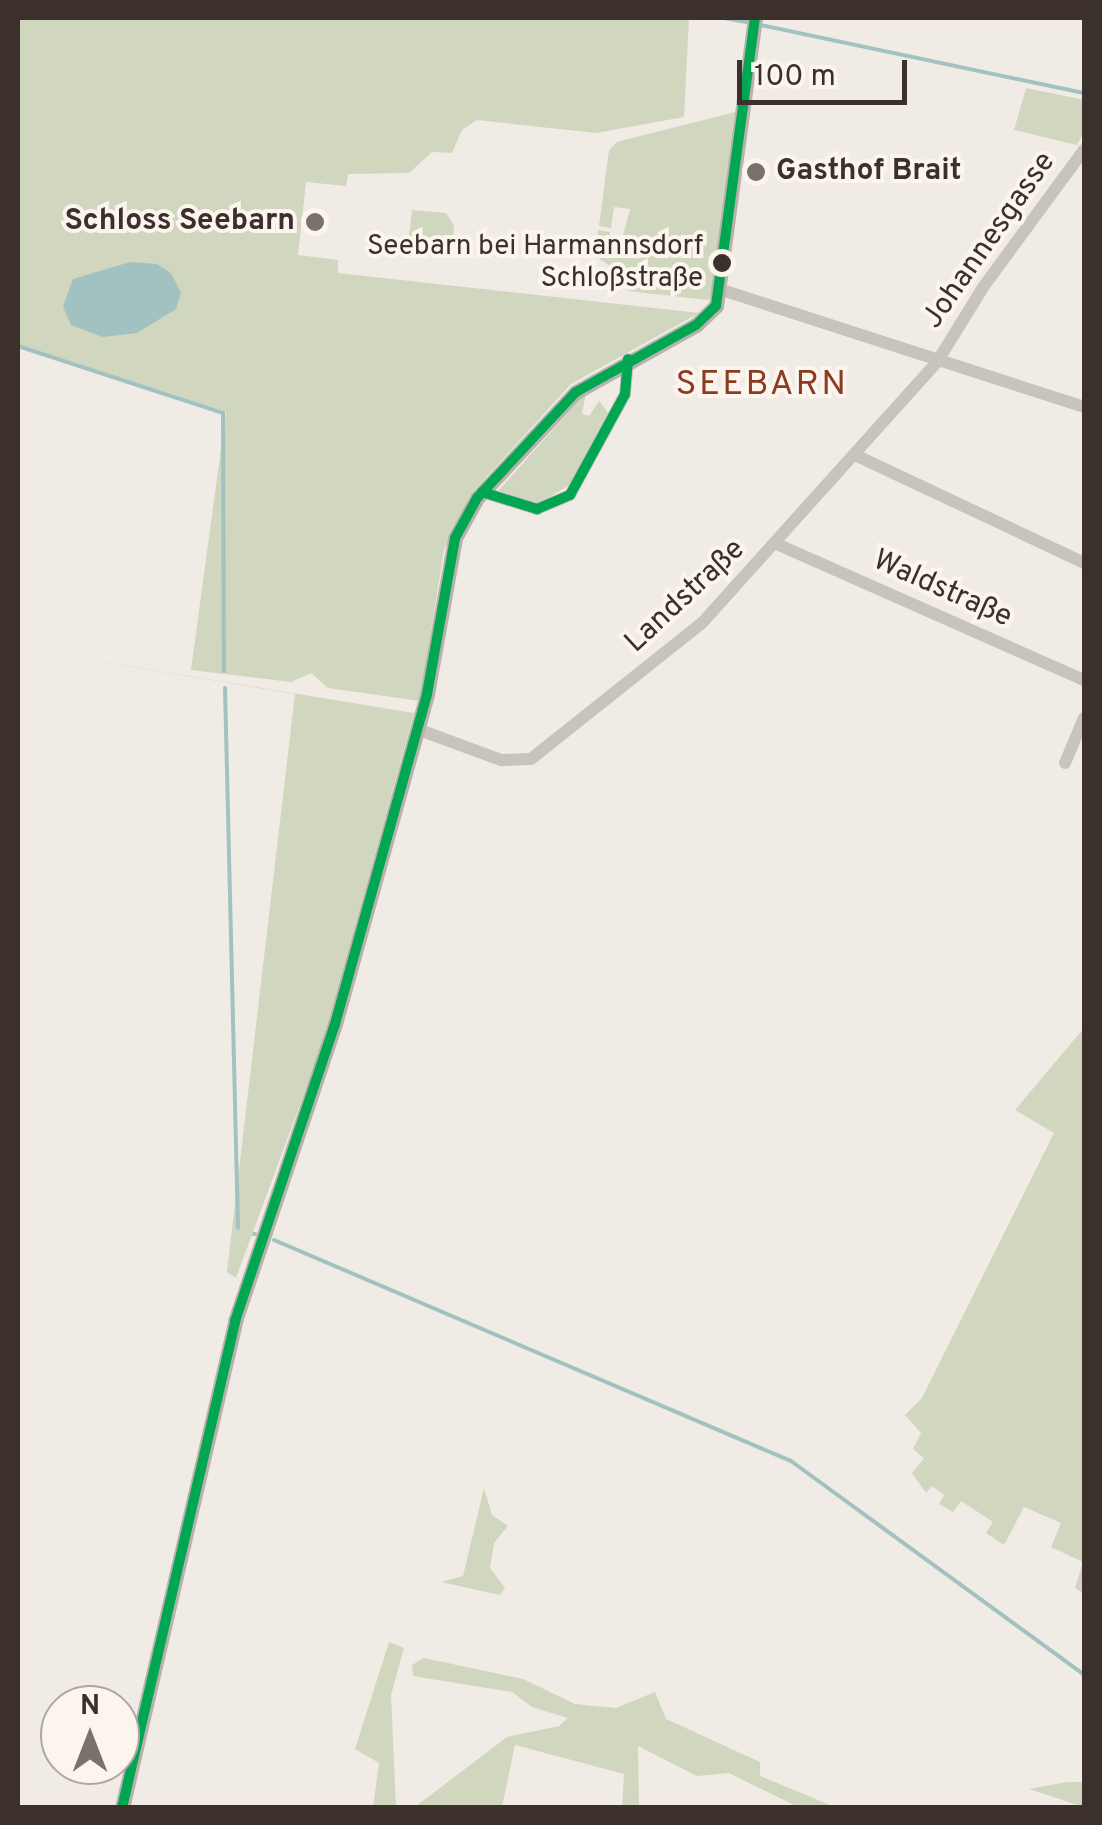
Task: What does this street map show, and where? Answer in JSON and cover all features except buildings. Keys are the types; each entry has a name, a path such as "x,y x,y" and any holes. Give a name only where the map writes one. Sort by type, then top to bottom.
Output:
{"main road":[{"path":"122,1808 235,1320 336,1024 417,728 454,538 482,492 576,392 628,358 704,319 722,290 754,22"}],"street":[{"name":"Johannesgasse","path":"938,362 984,286 1084,150"},
{"path":"722,290 1084,407"},
{"path":"482,492 537,509 570,495 625,394 628,358"},
{"name":"Landstraße","path":"417,728 501,760 539,756 702,623 779,544 938,362"},
{"path":"855,455 1084,564"},
{"name":"Waldstraße","path":"779,544 1084,680"},
{"path":"1065,763 1084,718"}],"green space":[{"path":"18,18 689,18 684,117 596,133 477,120 462,130 452,153 432,152 409,173 348,174 346,186 306,182 298,255 338,260 338,273 699,313 571,384 470,495 444,550 420,701 328,688 311,673 291,682 191,670 226,412 18,344"},
{"path":"1026,88 1084,100 1084,132 1077,145 1014,130"},
{"path":"735,112 713,290 708,300 628,291 629,278 595,256 598,230 610,232 608,252 626,253 620,246 630,209 614,207 611,228 599,226 609,150 617,142"},
{"path":"412,210 446,213 454,226 451,258 407,253"},
{"path":"586,393 582,414 589,416 599,401 610,415 574,482 538,504 498,491"},
{"path":"18,648 414,713 323,1042 236,1278 227,1272 295,694"},
{"path":"1084,1028 1084,1594 1075,1588 1083,1562 1051,1547 1061,1523 1024,1507 1004,1545 986,1533 993,1522 961,1501 953,1512 939,1504 944,1495 932,1486 926,1493 912,1473 924,1458 913,1449 921,1433 905,1415 922,1398 1054,1133 1015,1110"},
{"path":"484,1488 492,1515 508,1526 494,1543 490,1568 505,1588 500,1595 441,1582 463,1576"},
{"path":"389,1642 404,1648 391,1695 396,1807 373,1807 379,1763 355,1749"},
{"path":"424,1658 523,1679 575,1704 616,1708 655,1692 666,1719 760,1762 760,1776 835,1807 798,1807 729,1773 697,1776 638,1746 639,1807 622,1807 624,1774 515,1745 502,1807 415,1807 507,1737 559,1726 568,1718 532,1707 512,1692 413,1676 412,1665"},
{"path":"1084,1782 1084,1807 1029,1789"}],"water":[{"path":"130,262 157,264 171,273 181,293 176,309 137,333 103,337 71,325 63,307 73,279"}],"waterway":[{"path":"724,18 747,22"},
{"path":"756,24 1084,93"},
{"path":"18,346 223,413 224,671"},
{"path":"225,688 238,1228"},
{"path":"274,1240 791,1461 1084,1675"}],"transit line":[{"path":"122,1808 235,1321 335,1024 427,694 455,538 477,498 576,392 696,325 716,306 755,18"},
{"path":"482,492 537,509 570,495 625,394 628,359"}],"place":[{"name":"Gasthof Brait","path":"756,172"},
{"name":"Schloss Seebarn","path":"315,222"},
{"name":"Seebarn bei Harmannsdorf Schloßstraße","path":"722,263"}],"district":[{"name":"SEEBARN","path":"762,385"}]}
